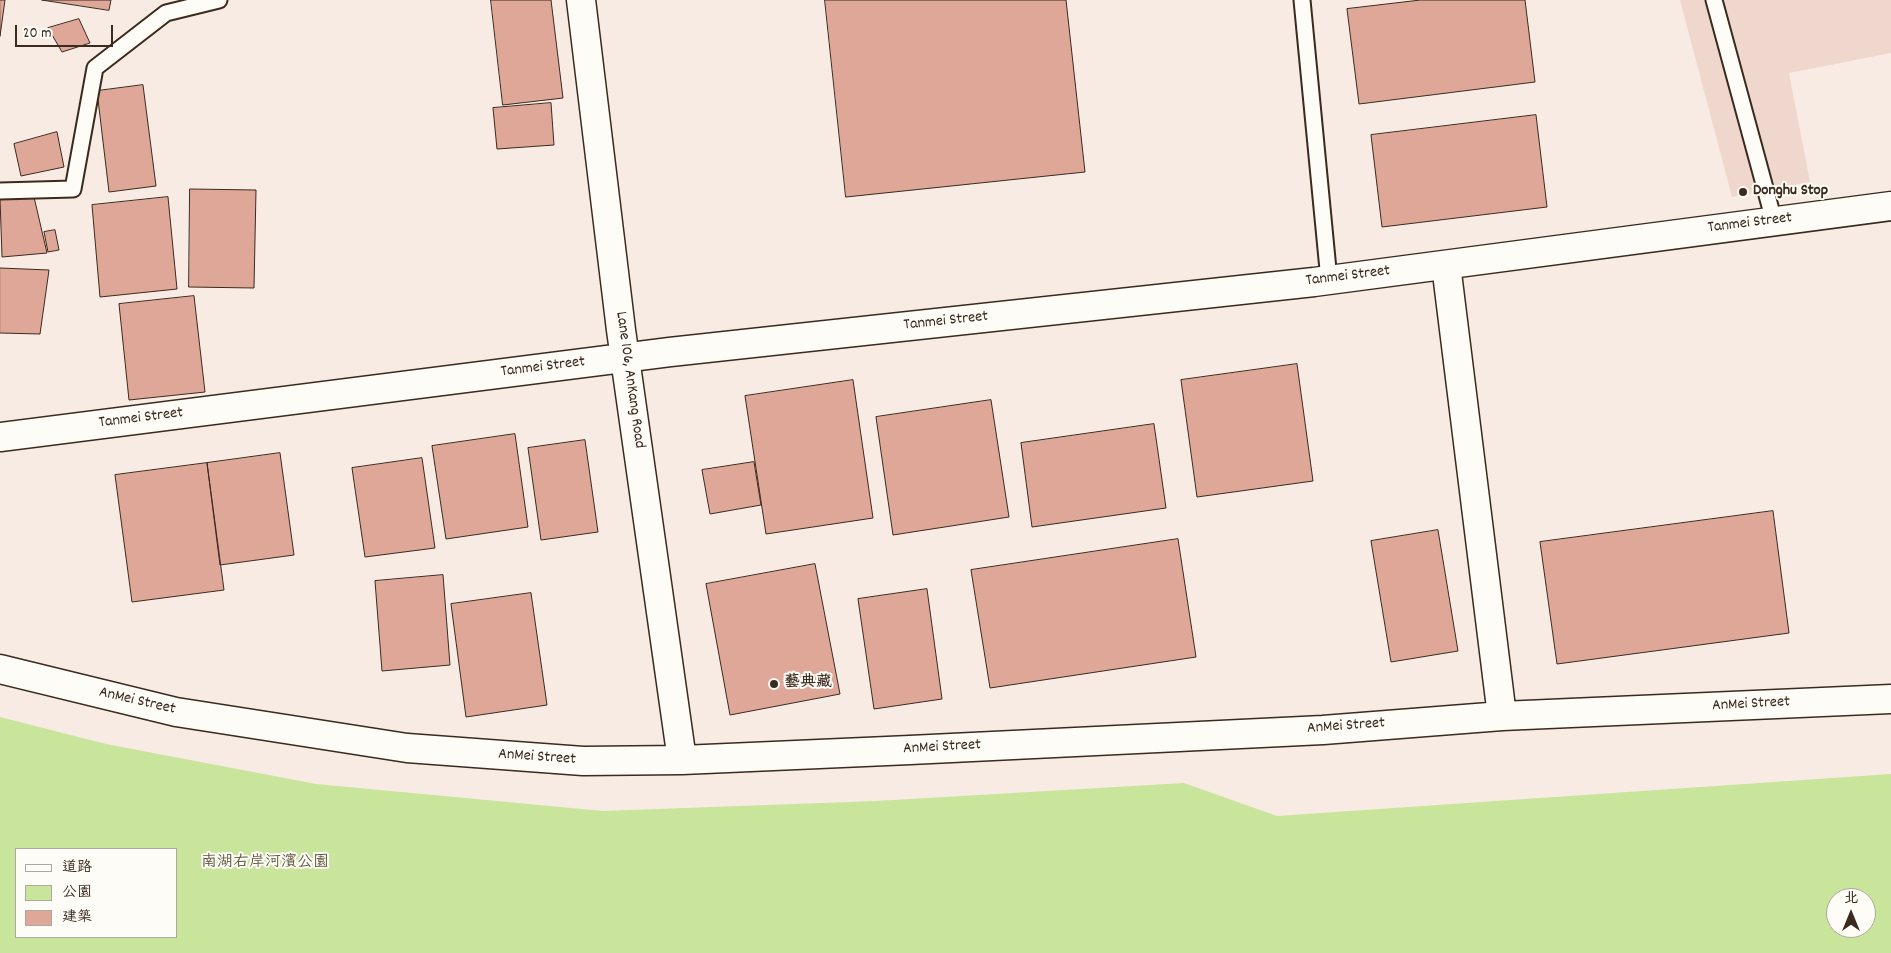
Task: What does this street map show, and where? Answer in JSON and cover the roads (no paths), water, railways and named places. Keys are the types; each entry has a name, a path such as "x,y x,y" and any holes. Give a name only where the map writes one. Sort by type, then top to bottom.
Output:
{"street":[{"name":"Lane 106, AnKang Road","path":"581,0 625,358 682,760"},
{"name":"Tanmei Street","path":"0,437 625,358 1328,280 1891,206"},
{"path":"1446,265 1502,716"},
{"name":"AnMei Street","path":"0,669 176,712 407,748 583,761 682,760 1323,730 1502,716 1891,699"}],"lane":[{"path":"0,191 73,189 95,68 166,13 218,0"},
{"path":"1302,0 1328,280"},
{"path":"1714,0 1774,221"}],"place":[{"name":"Donghu Stop","path":"1743,192"},
{"name":"藝典藏","path":"774,684"}],"park label":[{"name":"南湖右岸河濱公園","path":"265,864"}]}
